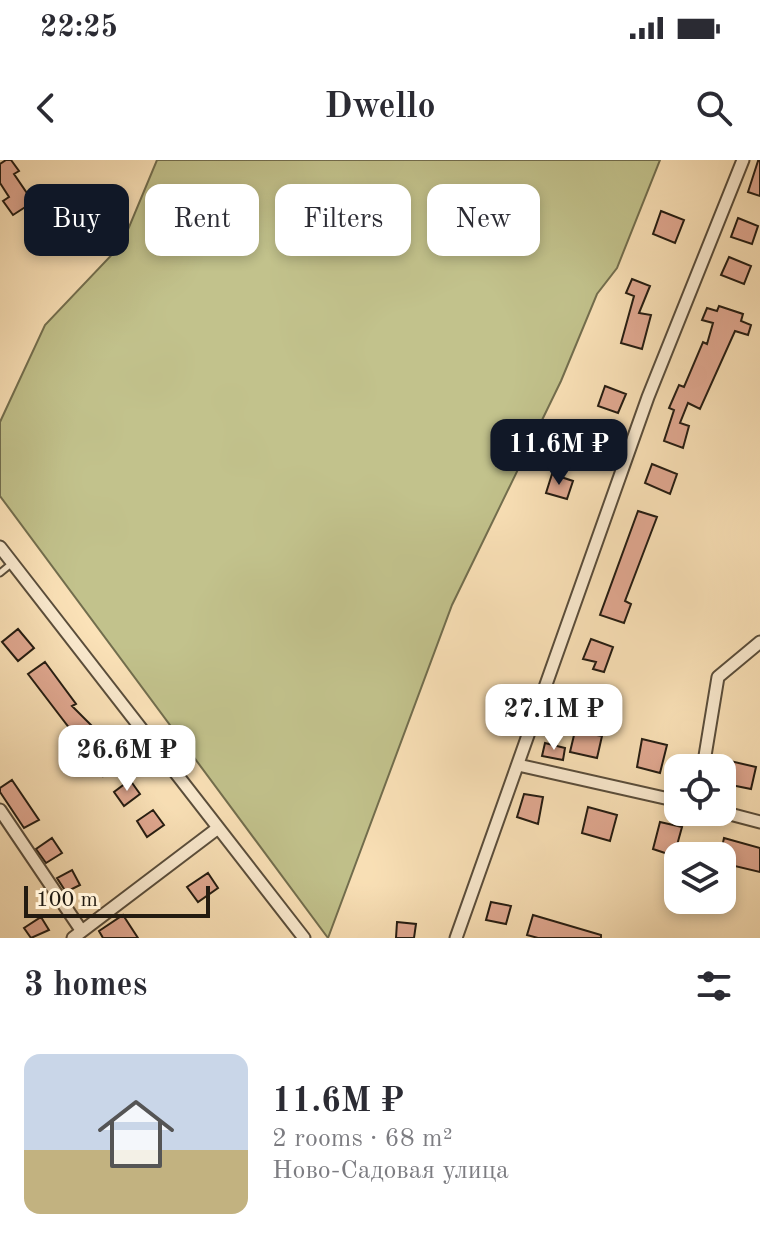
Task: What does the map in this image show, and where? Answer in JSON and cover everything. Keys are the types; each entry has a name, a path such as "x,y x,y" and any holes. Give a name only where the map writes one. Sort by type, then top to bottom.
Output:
{"street":[{"path":"456,938 648,397 743,160"},
{"path":"0,547 304,938"},
{"path":"705,754 718,677 760,642"},
{"path":"518,765 664,798"},
{"path":"0,810 77,934 218,828"},
{"path":"736,816 760,822"}],"lane":[{"path":"0,573 12,563"}],"green space":[{"path":"157,160 660,160 617,268 597,294 561,381 452,605 328,938 0,496 0,422 45,325 111,256 129,256 129,227 145,189 145,256 259,256 259,184 147,184"}],"building":[{"path":"11,160 19,171 14,174 24,189 24,208 13,215 3,201 9,197 0,183 0,164"},
{"path":"760,161 760,196 748,192"},
{"path":"661,211 684,220 675,243 653,234"},
{"path":"738,218 758,226 752,244 731,237"},
{"path":"729,257 751,266 744,284 721,275"},
{"path":"632,279 650,286 639,313 651,315 642,349 621,343 634,296 626,293"},
{"path":"719,306 743,314 741,321 751,325 748,335 735,331 700,409 688,403 680,423 689,426 683,448 664,441 674,410 669,408 679,385 684,387 703,342 707,344 713,323 702,320 707,308 717,311"},
{"path":"605,386 626,394 618,413 598,406"},
{"path":"590,423 621,436 618,446 606,443 599,464 578,456"},
{"path":"652,464 677,474 670,494 645,483"},
{"path":"552,474 573,481 567,499 546,493"},
{"path":"638,511 657,517 625,601 631,604 624,623 600,615"},
{"path":"18,629 34,648 18,661 2,642"},
{"path":"591,639 613,647 604,672 593,669 596,662 583,659"},
{"path":"45,662 76,704 72,706 94,728 80,742 28,674"},
{"path":"575,731 602,736 597,758 570,752"},
{"path":"642,739 667,745 660,773 637,767"},
{"path":"545,743 565,748 563,760 542,756"},
{"path":"106,747 119,765 103,776 90,758"},
{"path":"736,762 756,767 751,789 736,786"},
{"path":"12,780 39,820 24,828 0,792 0,788"},
{"path":"130,780 140,794 124,806 114,792"},
{"path":"524,794 543,797 538,824 517,817"},
{"path":"588,807 617,815 610,841 582,833"},
{"path":"153,810 164,825 147,837 137,821"},
{"path":"660,822 664,826 682,827 678,842 664,842 664,853 653,849"},
{"path":"52,838 62,853 46,863 36,849"},
{"path":"724,838 760,848 760,872 736,866 736,842 723,842"},
{"path":"72,870 80,885 66,892 57,878"},
{"path":"208,873 218,888 198,902 187,887"},
{"path":"491,902 511,906 506,924 486,920"},
{"path":"123,915 138,938 103,938 99,931"},
{"path":"533,915 601,935 601,938 538,938 527,935"},
{"path":"41,917 49,930 31,938 24,928"},
{"path":"397,922 416,924 414,938 396,938"}]}
